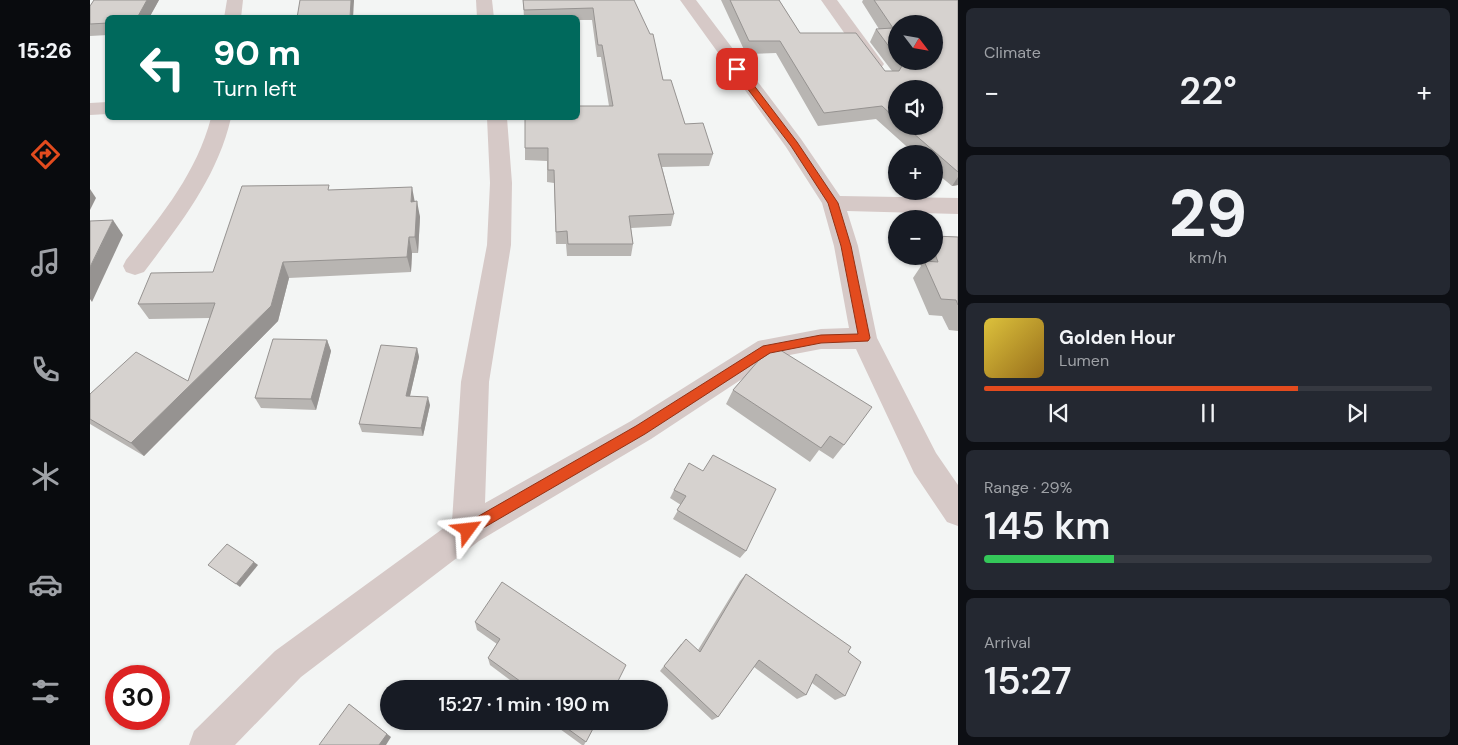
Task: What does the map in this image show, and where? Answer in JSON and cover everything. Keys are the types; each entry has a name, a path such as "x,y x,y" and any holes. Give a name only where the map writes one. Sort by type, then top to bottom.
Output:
{"street":[{"path":"232,15 235,0"},
{"path":"484,0 486,15"},
{"path":"688,0 758,98 794,144 833,203 846,246 864,338 925,463 958,511"},
{"path":"829,0 886,78"},
{"path":"90,109 105,108"},
{"path":"135,266 193,190 217,142 221,120"},
{"path":"468,530 475,382 499,245 500,183 496,120"},
{"path":"833,203 958,206"},
{"path":"208,745 288,664 468,530 641,430 767,349 821,339 864,338"}],"building":[{"path":"94,0 147,0 139,15 105,15 105,23 90,24 90,6"},
{"path":"300,0 351,0 350,15 298,15"},
{"path":"523,0 634,0 650,34 653,34 663,80 671,80 685,124 703,123 713,154 658,154 674,214 629,216 633,244 568,244 567,231 556,232 554,170 548,170 548,148 525,148 525,120 580,120 580,106 613,106 602,45 598,45 593,8 524,10"},
{"path":"730,0 779,0 800,33 856,33 885,71 943,70 943,15 888,15 888,21 874,0 958,0 958,172 943,159 943,145 927,145 915,135 943,135 943,80 888,80 888,112 882,106 824,113 780,41 749,41"},
{"path":"888,28 888,45 876,29"},
{"path":"329,185 328,190 412,187 411,202 417,201 415,237 409,237 407,257 283,262 271,306 131,443 90,419 90,394 136,352 188,381 215,303 138,304 151,273 213,272 242,186"},
{"path":"113,220 90,267 90,221"},
{"path":"943,236 958,237 958,305 956,300 941,299 926,265 943,265"},
{"path":"273,339 327,340 311,399 255,398"},
{"path":"381,345 417,348 406,396 428,397 421,428 359,424"},
{"path":"777,348 872,407 844,445 830,436 821,448 733,390 759,360"},
{"path":"713,455 776,489 746,551 677,510 686,496 674,490 689,463 703,471"},
{"path":"227,544 254,562 236,584 208,565"},
{"path":"746,574 851,647 848,652 861,662 845,696 816,674 806,695 759,660 718,717 664,666 686,639 700,652"},
{"path":"502,582 626,665 618,680 519,680 488,658 500,639 475,622"},
{"path":"349,704 387,734 379,745 319,745"},
{"path":"569,730 592,730 586,742"}],"route":[{"path":"468,530 641,430 767,349 821,339 864,338 846,246 833,203 794,144 737,69"}]}
